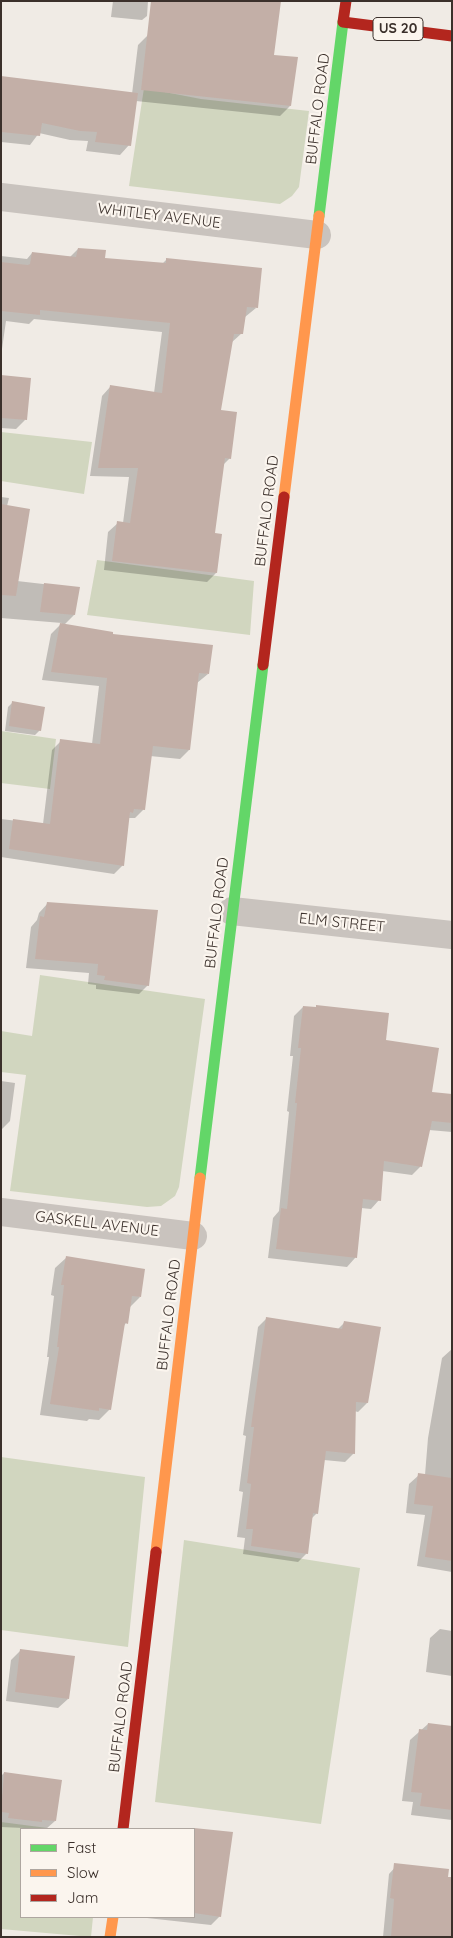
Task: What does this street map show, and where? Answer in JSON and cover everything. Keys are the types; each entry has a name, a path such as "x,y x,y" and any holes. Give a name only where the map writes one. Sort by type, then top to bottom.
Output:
{"main road":[{"name":"BUFFALO ROAD","path":"123,1828 232,911 346,1"},
{"name":"US 20","path":"343,22 452,36"},
{"path":"110,1937 113,1918"}],"street":[{"name":"WHITLEY AVENUE","path":"1,197 317,235"},
{"name":"ELM STREET","path":"232,911 452,935"},
{"name":"GASKELL AVENUE","path":"1,1212 193,1236"}],"green space":[{"path":"144,88 201,99 309,111 299,187 292,196 280,204 129,186"},
{"path":"1,432 92,442 84,494 1,481"},
{"path":"97,560 254,581 250,635 87,615"},
{"path":"1,731 56,739 50,789 1,783"},
{"path":"40,975 205,999 179,1187 175,1196 161,1206 147,1207 10,1191 26,1075 1,1072 1,1031 32,1036"},
{"path":"1,1457 145,1477 128,1647 1,1630"},
{"path":"184,1540 360,1568 321,1824 155,1802"},
{"path":"1,1822 47,1828 20,1828 20,1918 93,1918 91,1937 1,1929"}],"building":[{"path":"151,1 281,1 274,55 298,57 291,106 141,90"},
{"path":"1,76 138,93 131,146 95,142 97,132 80,131 42,123 40,136 1,132"},
{"path":"78,248 106,250 105,258 166,263 166,258 262,268 258,308 247,307 243,334 234,334 221,410 237,412 231,459 225,458 215,533 222,534 217,573 112,561 117,521 130,523 138,468 98,468 110,385 162,393 170,323 40,310 40,315 1,311 1,262 28,265 30,264 32,252 76,257"},
{"path":"1,375 31,378 27,420 1,418"},
{"path":"1,504 30,509 16,596 1,595"},
{"path":"44,583 80,587 75,615 40,612"},
{"path":"60,623 113,632 113,634 213,645 209,674 199,673 190,750 153,746 145,810 134,809 133,813 130,812 124,866 9,849 13,819 50,824 60,739 100,744 107,678 51,672"},
{"path":"12,701 45,707 41,731 9,726"},
{"path":"47,902 158,910 149,986 104,980 105,976 97,975 98,964 35,959 40,916 44,917"},
{"path":"316,1005 389,1013 386,1040 439,1048 432,1092 452,1094 452,1123 432,1121 422,1167 384,1161 381,1201 363,1199 357,1258 276,1249 281,1208 287,1209 301,1048 298,1048 303,1006 316,1007"},
{"path":"66,1256 145,1269 141,1297 132,1296 128,1324 125,1323 111,1410 99,1408 99,1411 50,1404 59,1347 57,1347 64,1285 61,1285"},
{"path":"266,1317 342,1329 344,1321 381,1327 368,1403 356,1402 355,1454 326,1451 318,1514 313,1513 308,1554 251,1546 253,1529 246,1529 251,1484 247,1483 254,1427 251,1427"},
{"path":"418,1473 452,1478 452,1561 425,1557 433,1506 414,1504"},
{"path":"20,1649 75,1656 69,1699 15,1692"},
{"path":"428,1723 452,1726 452,1810 420,1806 422,1793 411,1792 419,1729 427,1730"},
{"path":"4,1772 62,1780 56,1821 42,1820 42,1822 8,1818 9,1813 1,1812"},
{"path":"195,1828 233,1832 221,1917 195,1913"},
{"path":"394,1863 449,1869 448,1877 452,1877 452,1937 391,1937 394,1899 390,1898"}],"traffic: fast":[{"path":"319,216 343,22"},
{"path":"200,1178 263,665"}],"traffic: slow":[{"path":"284,497 319,216"},
{"path":"156,1552 200,1178"},
{"path":"110,1937 113,1918"}],"traffic: jam":[{"path":"346,1 343,22 452,36"},
{"path":"263,665 284,497"},
{"path":"123,1828 156,1552"}]}
